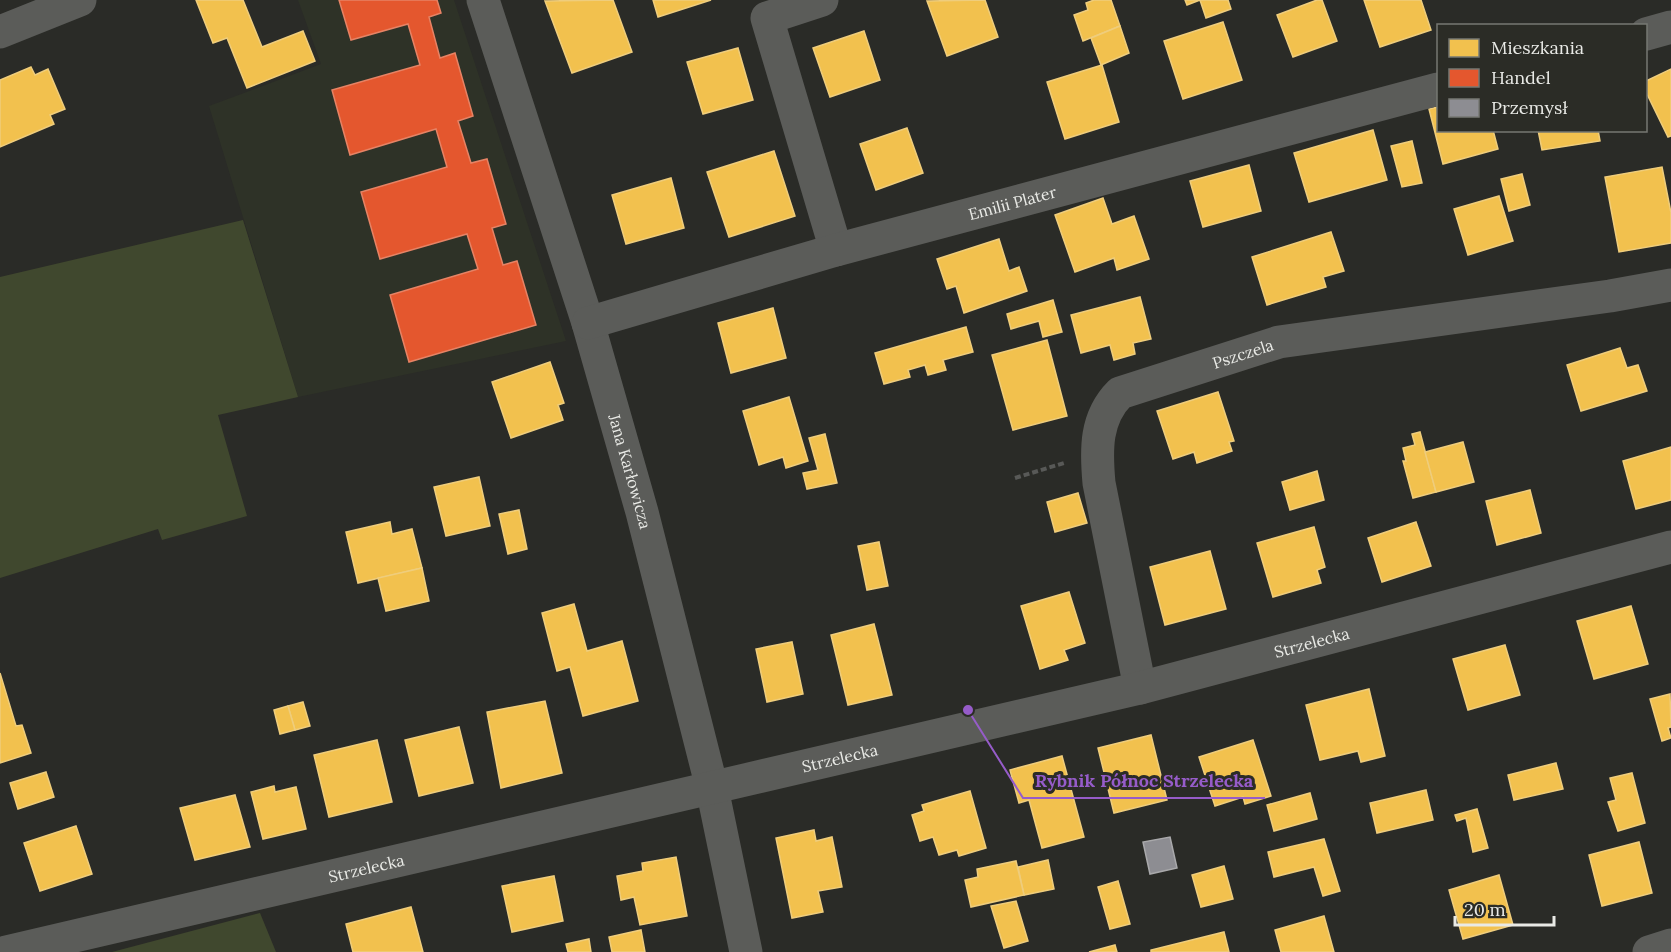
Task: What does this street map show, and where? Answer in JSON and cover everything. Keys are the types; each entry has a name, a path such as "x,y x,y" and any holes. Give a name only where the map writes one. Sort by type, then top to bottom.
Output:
{"street":[{"path":"0,32 81,0"},
{"name":"Jana Karłowicza","path":"483,0 588,323 649,540 712,788 746,952"},
{"path":"822,0 767,18 836,250"},
{"path":"1647,34 1671,27"},
{"name":"Emilii Plater","path":"588,323 836,250 1437,89"},
{"name":"Pszczela","path":"1140,688 1099,483 1096,454 1100,426 1107,408 1120,393 1279,342 1610,297 1671,285"},
{"name":"Strzelecka","path":"6,952 172,911 1140,688 1671,547"},
{"path":"1649,952 1671,945"}],"path":[{"path":"1015,478 1096,454"}],"shaded area":[{"path":"298,0 454,0 566,341 298,397 209,106 321,64"}],"green space":[{"path":"243,220 298,397 218,415 247,516 162,540 158,529 0,578 0,277"},
{"path":"260,913 276,952 112,952"}],"building: Mieszkania":[{"path":"196,0 243,0 262,47 303,31 315,61 247,88 227,38 213,43"},
{"path":"613,0 632,52 572,73 545,1"},
{"path":"653,0 711,0 658,17"},
{"path":"985,0 998,37 947,56 927,1"},
{"path":"1094,0 1111,0 1120,26 1083,41 1074,15 1088,10 1086,3"},
{"path":"1185,0 1200,0 1187,5"},
{"path":"1200,0 1228,0 1231,9 1206,18"},
{"path":"1322,0 1337,41 1293,57 1277,15"},
{"path":"1364,0 1421,0 1431,30 1380,47"},
{"path":"1223,22 1242,80 1183,99 1164,41"},
{"path":"1120,26 1129,53 1101,65 1091,38"},
{"path":"864,31 880,80 830,97 813,48"},
{"path":"738,48 753,100 703,114 687,62"},
{"path":"1102,65 1119,122 1065,139 1047,82"},
{"path":"31,67 35,75 48,69 65,109 50,115 54,124 0,147 0,80"},
{"path":"1671,69 1671,136 1668,137 1647,94 1647,81"},
{"path":"1437,107 1437,132 1494,132 1498,149 1443,164 1429,109"},
{"path":"907,128 923,173 876,190 860,144"},
{"path":"1373,130 1387,180 1309,202 1294,153"},
{"path":"1538,132 1598,132 1600,141 1542,150"},
{"path":"1412,141 1422,183 1402,187 1391,146"},
{"path":"774,151 795,216 729,237 707,172"},
{"path":"1249,165 1261,211 1203,227 1190,181"},
{"path":"1662,167 1671,213 1671,243 1619,252 1605,177"},
{"path":"1522,174 1530,205 1509,211 1501,179"},
{"path":"671,178 684,228 626,244 612,195"},
{"path":"1499,196 1513,241 1468,255 1454,209"},
{"path":"1103,198 1112,224 1134,216 1149,259 1117,270 1114,258 1075,272 1055,215"},
{"path":"1331,232 1344,271 1323,277 1326,287 1267,305 1252,257"},
{"path":"999,239 1009,271 1019,267 1027,291 964,313 956,286 947,289 937,259"},
{"path":"1140,297 1151,339 1133,343 1135,354 1114,360 1110,345 1081,353 1071,315"},
{"path":"1053,300 1062,332 1043,337 1039,321 1011,329 1007,314"},
{"path":"773,308 786,358 731,373 718,323"},
{"path":"966,327 973,352 943,360 946,370 928,375 925,365 908,370 910,377 884,384 875,353"},
{"path":"1047,340 1067,416 1013,430 992,355"},
{"path":"1620,348 1627,368 1638,365 1647,391 1581,411 1567,365"},
{"path":"550,362 564,403 558,405 563,420 511,438 492,382"},
{"path":"1218,392 1234,441 1229,442 1232,451 1197,463 1194,452 1173,459 1157,411"},
{"path":"789,397 808,461 786,468 783,457 759,465 743,411"},
{"path":"1420,432 1436,492 1413,498 1403,461 1406,461 1403,448 1415,445 1412,434"},
{"path":"825,434 837,483 807,489 803,473 818,470 809,438"},
{"path":"1463,442 1474,482 1436,492 1425,452"},
{"path":"1671,447 1671,500 1636,509 1623,461"},
{"path":"1317,471 1324,500 1290,510 1282,482"},
{"path":"479,477 490,526 446,536 434,487"},
{"path":"1530,490 1541,533 1497,545 1486,501"},
{"path":"1078,493 1087,523 1055,532 1047,502"},
{"path":"519,510 527,549 508,554 499,514"},
{"path":"390,522 392,534 412,529 422,568 358,583 346,532"},
{"path":"1416,522 1431,566 1382,582 1368,538"},
{"path":"1314,527 1325,567 1317,570 1321,583 1273,597 1257,543"},
{"path":"879,542 888,586 867,590 858,546"},
{"path":"1210,551 1226,609 1165,625 1150,567"},
{"path":"422,568 429,601 386,611 378,578"},
{"path":"1069,592 1085,643 1064,650 1068,660 1040,669 1021,606"},
{"path":"574,604 587,651 622,641 638,701 583,716 570,667 557,671 542,613"},
{"path":"1631,606 1648,664 1594,679 1577,621"},
{"path":"874,624 892,695 848,705 831,635"},
{"path":"792,642 803,694 767,702 756,649"},
{"path":"1505,645 1520,695 1468,710 1453,659"},
{"path":"0,673 16,726 22,725 31,753 0,763"},
{"path":"1369,689 1385,756 1361,762 1358,751 1320,760 1306,705"},
{"path":"1670,694 1671,727 1668,728 1671,738 1662,741 1650,699"},
{"path":"545,701 562,773 501,788 487,712"},
{"path":"303,702 310,726 295,730 288,706"},
{"path":"288,706 295,730 280,734 274,710"},
{"path":"459,727 473,783 419,796 405,740"},
{"path":"1151,735 1167,800 1114,813 1098,748"},
{"path":"377,740 392,802 329,817 314,755"},
{"path":"1253,740 1271,796 1245,804 1243,797 1215,806 1199,757"},
{"path":"1062,756 1084,837 1042,848 1029,800 1019,803 1010,770"},
{"path":"1556,763 1563,789 1514,800 1508,775"},
{"path":"46,772 54,797 18,809 10,783"},
{"path":"1632,773 1645,823 1618,831 1608,802 1616,800 1610,778"},
{"path":"274,786 275,792 296,787 306,829 263,839 251,792"},
{"path":"1426,790 1433,820 1377,833 1370,803"},
{"path":"970,791 986,848 959,856 957,850 939,855 933,837 920,841 912,815 924,811 922,805"},
{"path":"1310,793 1317,819 1274,831 1267,805"},
{"path":"235,795 250,847 195,860 180,808"},
{"path":"1477,809 1488,848 1473,852 1466,818 1457,821 1455,815"},
{"path":"76,826 92,874 40,891 24,843"},
{"path":"814,830 816,841 832,837 842,887 818,891 823,912 792,918 776,838"},
{"path":"1324,839 1340,891 1323,896 1314,867 1274,877 1268,852"},
{"path":"1639,842 1652,893 1602,906 1589,855"},
{"path":"676,857 687,916 640,925 634,897 621,900 617,876 643,871 642,863"},
{"path":"1048,860 1054,889 1024,895 1018,867"},
{"path":"1016,861 1024,895 971,907 965,880 978,877 977,869"},
{"path":"1224,866 1233,899 1201,907 1192,875"},
{"path":"1499,875 1513,925 1463,939 1449,890"},
{"path":"554,876 563,921 512,932 502,886"},
{"path":"1118,881 1130,924 1110,929 1098,887"},
{"path":"1016,901 1028,941 1004,948 991,906"},
{"path":"411,907 423,952 353,952 346,924"},
{"path":"1324,916 1334,952 1281,952 1275,930"},
{"path":"641,930 645,952 612,952 609,937"},
{"path":"1224,932 1229,952 1151,952 1151,950"},
{"path":"589,939 591,952 568,952 566,944"},
{"path":"1115,945 1117,952 1089,952"}],"building: Handel":[{"path":"339,0 437,0 441,13 429,17 440,58 455,53 473,116 458,121 471,163 487,159 506,224 492,228 503,265 517,261 536,325 409,362 390,295 478,269 467,234 380,259 361,192 447,167 436,129 350,155 332,90 420,65 408,24 351,40"}],"building: Przemysł":[{"path":"1170,837 1177,868 1150,874 1143,842"}],"place":[{"name":"Rybnik Północ Strzelecka","path":"968,710"}]}
